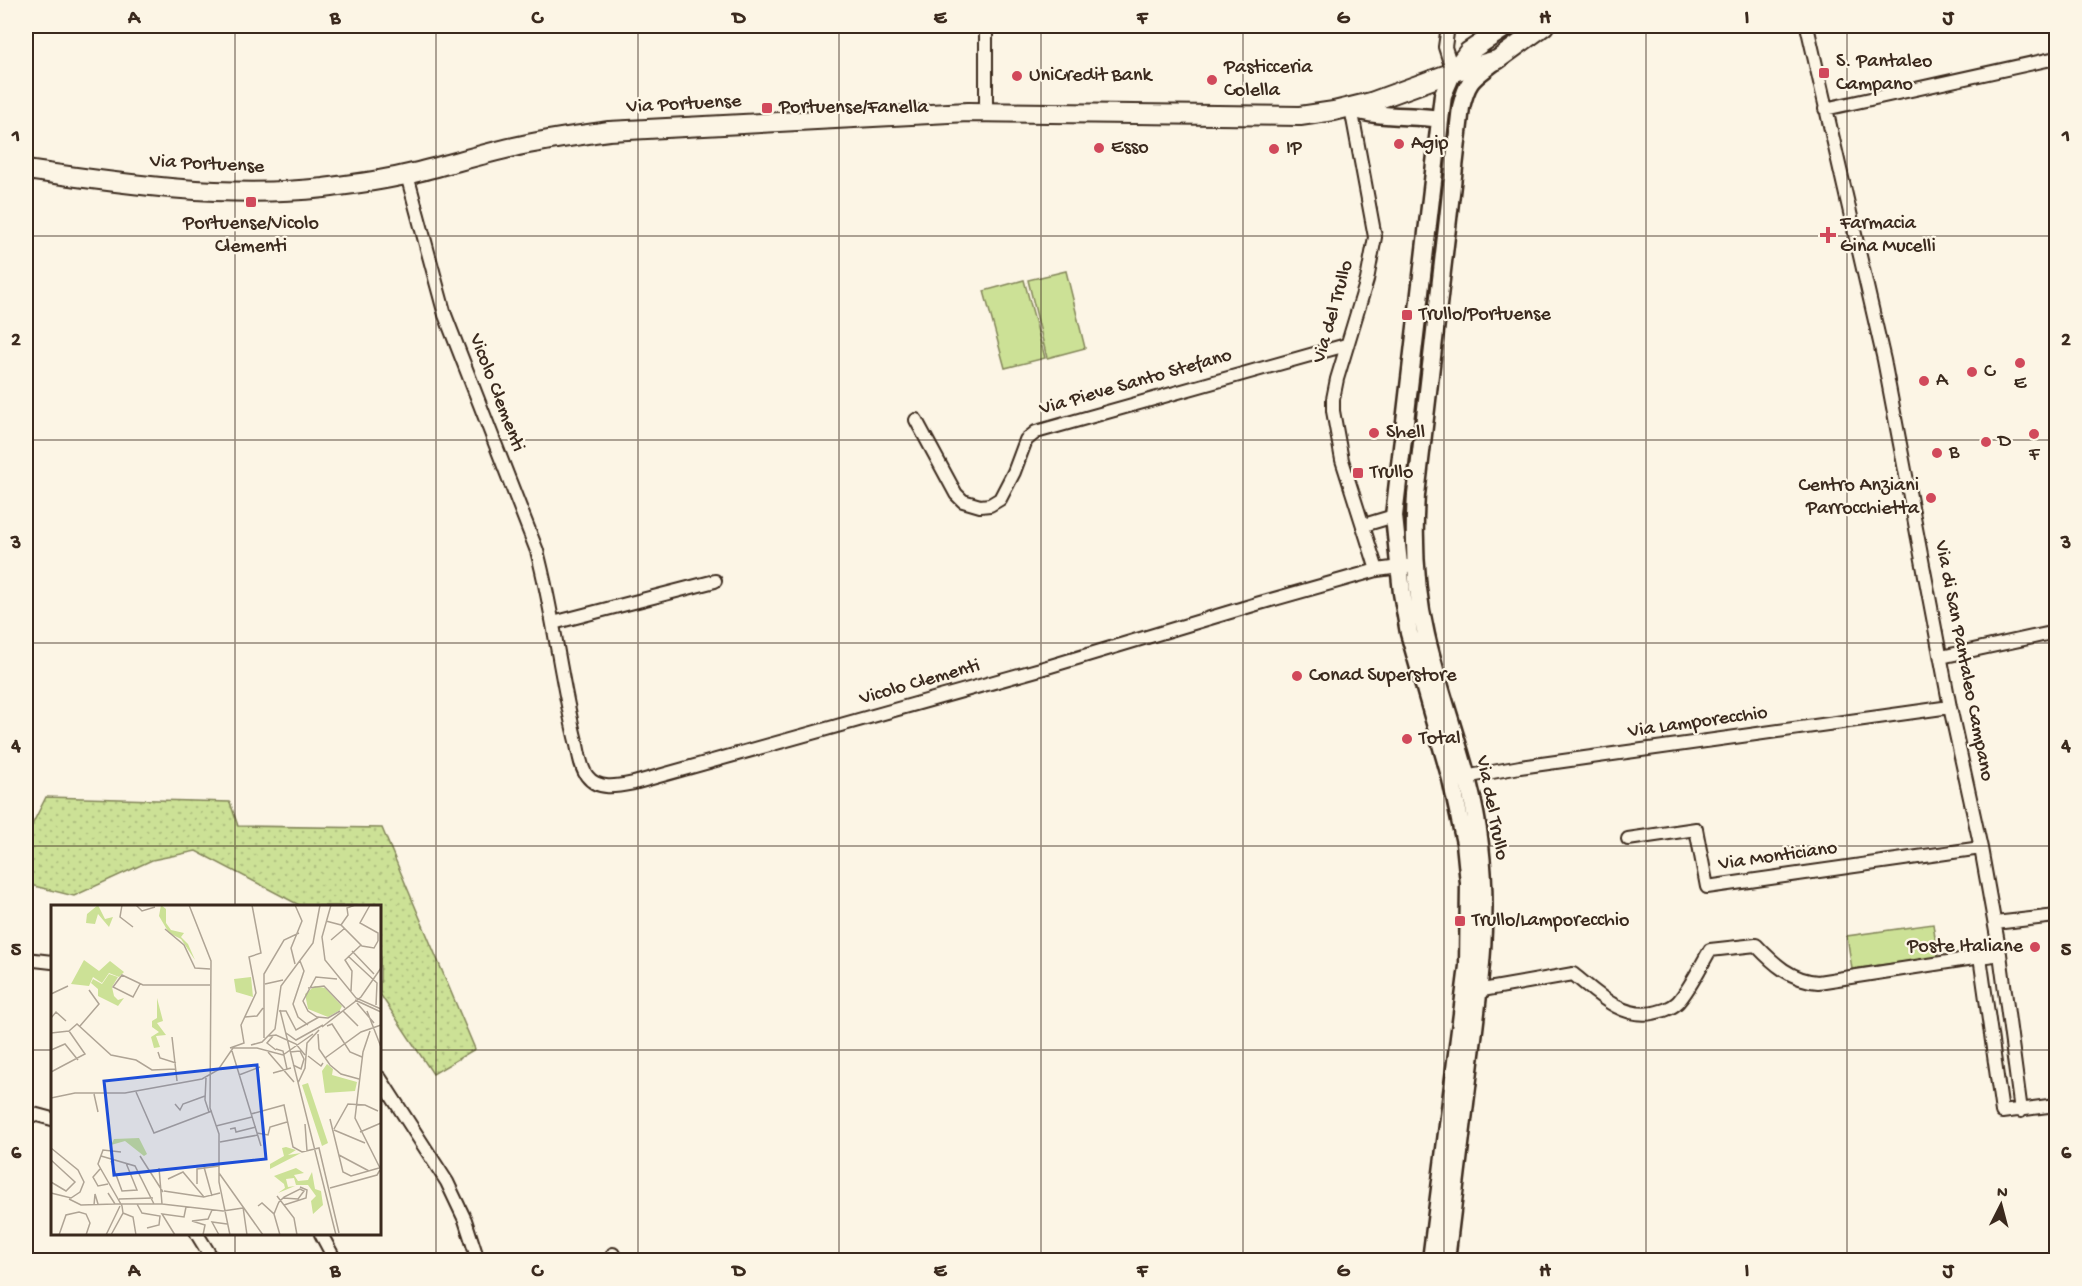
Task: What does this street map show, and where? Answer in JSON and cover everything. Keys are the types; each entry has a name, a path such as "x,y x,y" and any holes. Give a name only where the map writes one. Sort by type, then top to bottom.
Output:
{"main road":[{"name":"Via Portuense","path":"1453,72 1468,52 1507,26"},
{"name":"Via Portuense","path":"26,170 145,184 246,191 315,189 407,175 522,145 609,131 986,112 1285,116 1322,113 1351,108 1453,72 1497,60 1544,26"}],"street":[{"path":"986,26 986,112"},
{"path":"1448,26 1445,46 1453,72"},
{"name":"Via di San Pantaleo Campano","path":"1807,26 1884,360 1950,707 1982,848 2000,954 2021,1111"},
{"path":"1825,108 2056,58"},
{"name":"Via del Trullo","path":"1407,566 1414,534 1416,495 1461,107 1471,80 1497,60"},
{"name":"Via del Trullo","path":"1453,72 1461,107"},
{"name":"Via del Trullo","path":"1431,1260 1445,1198 1472,992 1469,883 1459,778 1409,633 1407,566 1395,516 1443,95 1453,72"},
{"name":"Via del Trullo","path":"1351,108 1375,237 1370,266 1334,394 1334,420 1342,460 1377,570"},
{"name":"Via Portuense","path":"1351,108 1376,115 1414,115 1440,119"},
{"name":"Vicolo Clementi","path":"407,175 445,315 537,551 546,583 570,715 585,773 597,784 616,787 935,699 1377,570 1407,566"},
{"name":"Via Pieve Santo Stefano","path":"916,420 956,494 969,504 985,506 1000,499 1014,472 1026,440 1036,432 1346,345"},
{"path":"1411,366 1431,369"},
{"path":"1364,525 1395,516"},
{"path":"553,623 715,581"},
{"path":"1941,657 2056,632"},
{"name":"Via Lamporecchio","path":"1459,778 1950,707"},
{"name":"Via Monticiano","path":"1628,839 1696,829 1707,887 1982,848"},
{"path":"1995,922 2056,916"},
{"path":"1472,992 1573,974 1616,1007 1630,1013 1645,1014 1661,1011 1678,1002 1710,951 1756,945 1775,965 1794,977 1818,982 2000,954"},
{"path":"1980,957 2002,1112 2056,1105"},
{"path":"26,959 51,963"},
{"path":"381,1080 447,1182 465,1220 478,1260"},
{"path":"26,1112 51,1119"},
{"name":"Via del Trullo","path":"1445,1198 1446,1260"},
{"path":"198,1235 213,1260"},
{"path":"322,1235 335,1260"}],"green space":[{"path":"1066,271 1085,348 1047,358 1028,280"},
{"path":"1024,280 1045,358 1005,368 984,291"},
{"path":"46,797 230,802 238,826 382,828 475,1049 433,1074 381,996 381,905 299,905 196,851 152,860 74,896 26,884 26,837"},
{"path":"1933,924 1938,957 1852,969 1847,936"}],"place":[{"name":"S. Pantaleo Campano","path":"1824,73"},
{"name":"UniCredit Bank","path":"1017,76"},
{"name":"Pasticceria Colella","path":"1212,80"},
{"name":"Portuense/Fanella","path":"767,108"},
{"name":"Agip","path":"1399,144"},
{"name":"Esso","path":"1099,148"},
{"name":"IP","path":"1274,149"},
{"name":"Portuense/Vicolo Clementi","path":"251,202"},
{"name":"Farmacia Gina Mucelli","path":"1828,235"},
{"name":"Trullo/Portuense","path":"1407,315"},
{"name":"E","path":"2020,363"},
{"name":"C","path":"1972,372"},
{"name":"A","path":"1924,381"},
{"name":"Shell","path":"1374,433"},
{"name":"F","path":"2034,434"},
{"name":"D","path":"1986,442"},
{"name":"B","path":"1937,453"},
{"name":"Trullo","path":"1358,473"},
{"name":"Centro Anziani Parrocchietta","path":"1931,498"},
{"name":"Conad Superstore","path":"1297,676"},
{"name":"Total","path":"1407,739"},
{"name":"Trullo/Lamporecchio","path":"1460,921"},
{"name":"Poste Italiane","path":"2035,947"}]}
